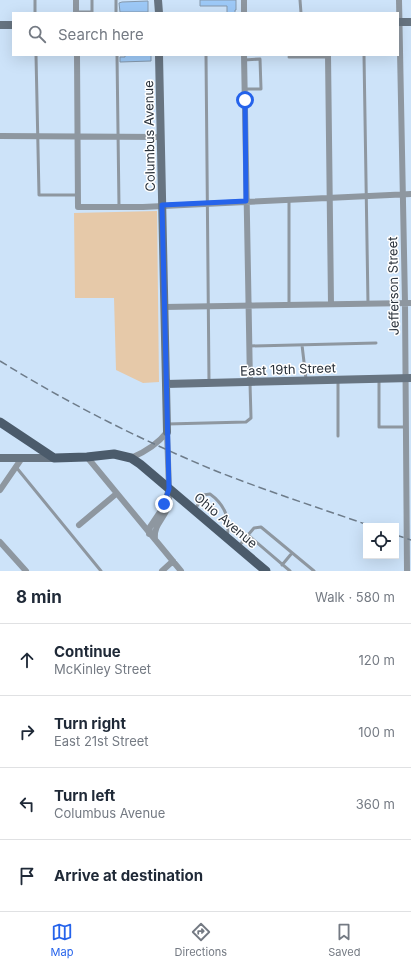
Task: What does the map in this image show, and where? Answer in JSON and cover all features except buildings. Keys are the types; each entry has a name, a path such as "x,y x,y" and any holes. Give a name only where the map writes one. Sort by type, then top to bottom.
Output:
{"main road":[{"path":"0,422 54,458 114,454 131,458"},
{"name":"Ohio Avenue","path":"131,458 266,571"}],"street":[{"path":"76,0 76,12"},
{"path":"158,0 159,12"},
{"path":"244,0 244,12"},
{"name":"Jefferson Street","path":"399,0 403,194 408,303 408,378 406,426 407,571"},
{"path":"399,22 411,22"},
{"path":"0,26 12,25"},
{"path":"77,56 78,207 119,207 411,194"},
{"name":"Columbus Avenue","path":"149,534 150,527 162,509 169,489 166,428 159,56"},
{"path":"328,56 331,304"},
{"path":"244,57 250,383"},
{"path":"0,136 161,137"},
{"path":"164,307 408,303"},
{"name":"East 19th Street","path":"166,384 408,378"},
{"path":"131,458 146,452 162,438 166,428"},
{"path":"87,457 181,571"},
{"path":"0,458 54,458"},
{"path":"0,490 22,458"},
{"path":"154,540 155,529 168,510 170,501 169,489"},
{"path":"79,525 116,494"},
{"path":"0,542 26,571"},
{"path":"162,571 173,562"}],"lane":[{"path":"35,0 35,12"},
{"path":"76,12 92,12 92,0"},
{"path":"116,0 116,12"},
{"path":"300,0 301,12"},
{"path":"36,56 39,195 78,195"},
{"path":"117,56 119,207"},
{"path":"206,56 206,203 209,384"},
{"path":"289,57 328,56"},
{"path":"364,56 368,304"},
{"path":"244,57 260,59 262,89 245,89"},
{"path":"289,199 289,305"},
{"path":"249,346 376,343"},
{"path":"302,345 307,381"},
{"path":"379,378 379,427 406,426"},
{"path":"338,379 338,436"},
{"path":"166,428 246,422 251,418 250,383"},
{"path":"16,467 101,571"},
{"path":"195,511 203,495 210,494 218,500 226,514 229,527 227,538"},
{"path":"238,547 254,528 261,527 314,571"},
{"path":"248,535 290,571"},
{"path":"282,565 292,553"}],"shaded area":[{"path":"157,211 159,382 143,383 116,370 114,298 75,298 74,213"}],"railway":[{"path":"0,361 79,407 188,459 254,486 363,523"},
{"path":"399,536 411,540"}],"route":[{"path":"164,504 169,489 162,205 246,201 245,100"}]}
